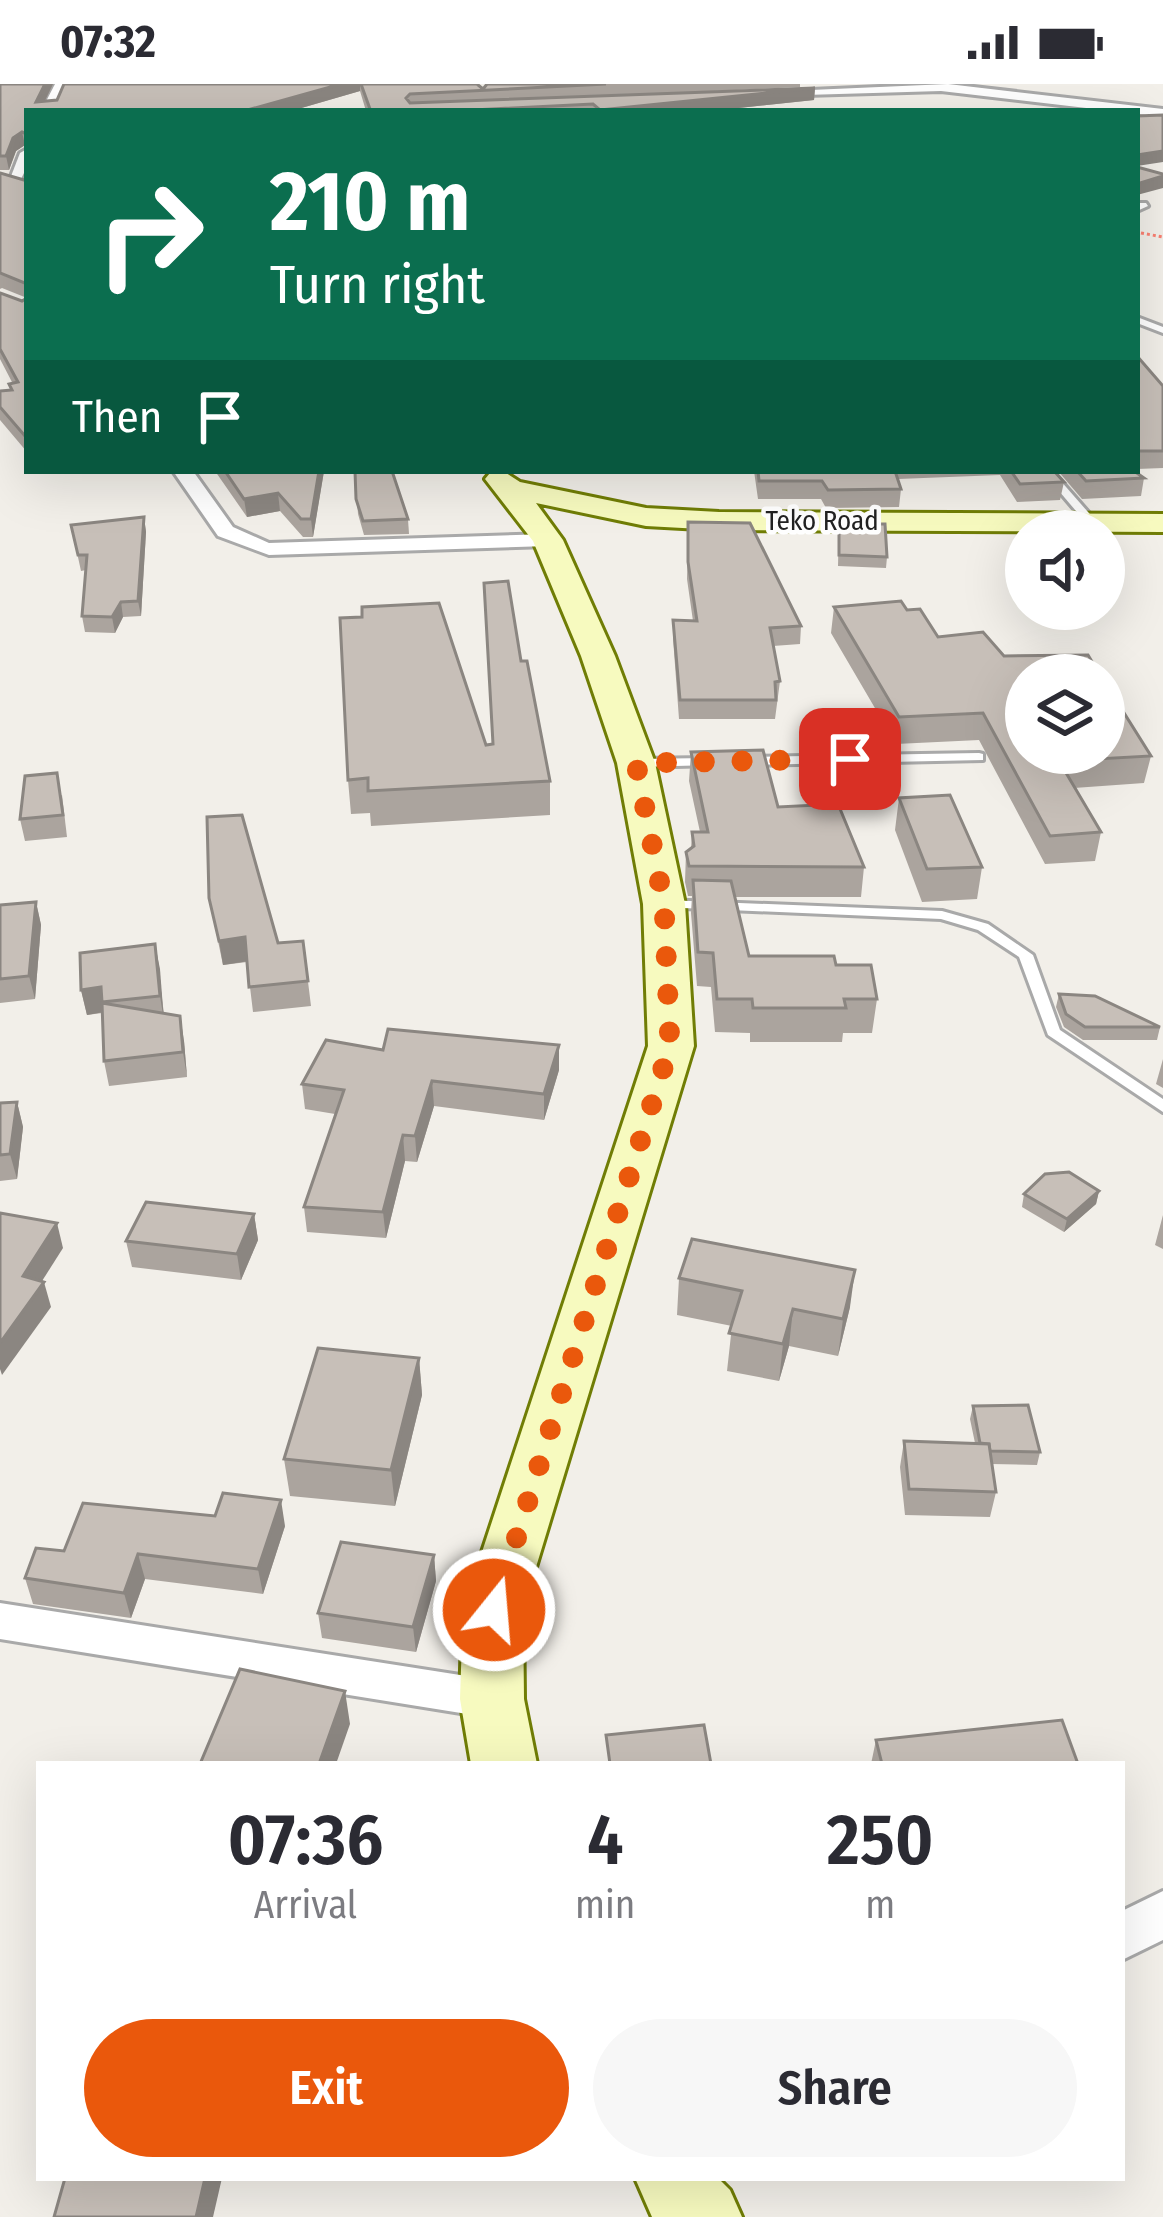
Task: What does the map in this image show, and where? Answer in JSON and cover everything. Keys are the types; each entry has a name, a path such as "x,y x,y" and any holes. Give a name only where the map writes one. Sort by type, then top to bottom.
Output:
{"street":[{"path":"762,92 941,87 1120,108"},
{"path":"185,474 224,534 239,544 268,549 548,540"},
{"path":"501,480 548,540 598,656 636,763 664,904 670,1046 494,1610 492,1699 503,1761"},
{"name":"Teko Road","path":"501,480 646,517 1005,521"},
{"name":"Teko Road","path":"1125,522 1163,523"},
{"path":"0,1622 492,1699"},
{"path":"1125,1935 1163,1914"}],"lane":[{"path":"1050,474 1080,510"},
{"path":"636,763 979,757"},
{"path":"664,904 941,915 983,927 1026,955 1053,1032 1163,1107"}],"building":[{"path":"0,84 45,84 36,102 57,100 64,84 341,84 255,108 24,108 24,133 13,138 6,156 0,156"},
{"path":"361,84 477,84 483,89 487,84 606,84 410,94 406,98 410,103 815,88 620,108 593,104 370,108"},
{"path":"1163,115 1163,151 1140,155 1140,116"},
{"path":"1140,168 1163,174 1140,183"},
{"path":"0,173 24,180 24,283 0,273"},
{"path":"0,293 24,300 24,435 0,407 0,391 12,390 9,384 18,382 0,349"},
{"path":"1140,359 1163,386 1163,451 1140,451"},
{"path":"227,474 318,474 311,519 301,519 278,493 244,499"},
{"path":"355,474 393,474 408,519 363,521"},
{"path":"758,474 896,474 901,489 828,490 822,481 759,481"},
{"path":"1013,474 1057,474 1064,482 1020,484"},
{"path":"1080,474 1138,474 1144,478 1086,481"},
{"path":"144,517 138,601 121,602 112,617 82,616 87,555 78,555 71,525"},
{"path":"688,522 750,523 801,626 770,628 780,681 775,682 776,700 680,700 673,620 697,621 688,562"},
{"path":"839,524 885,524 887,557 839,555"},
{"path":"508,581 521,661 527,661 550,781 368,791 368,778 348,780 340,618 362,617 362,607 439,603 486,745 493,744 484,583"},
{"path":"901,601 907,610 920,609 938,637 983,632 1005,656 1005,753 983,713 899,717 834,607"},
{"path":"1125,715 1151,756 1125,757"},
{"path":"763,750 778,807 838,804 864,867 689,866 686,852 694,846 692,832 708,832 691,752"},
{"path":"57,773 63,815 20,819 25,776"},
{"path":"1016,774 1067,774 1101,832 1050,836"},
{"path":"950,795 982,867 927,869 899,798"},
{"path":"242,815 278,943 303,941 308,981 249,987 245,937 219,941 209,898 207,817"},
{"path":"693,880 731,881 749,956 834,956 836,965 871,965 877,999 844,999 846,1008 753,1008 752,999 717,999 713,953 698,952"},
{"path":"36,902 29,976 0,979 0,905"},
{"path":"155,944 160,996 102,1002 101,987 81,990 80,953"},
{"path":"1059,994 1095,996 1160,1027 1085,1027 1066,1014"},
{"path":"102,1003 180,1016 183,1052 104,1061"},
{"path":"388,1029 559,1045 544,1094 432,1081 415,1136 403,1135 383,1212 304,1207 344,1090 302,1084 326,1040 383,1050"},
{"path":"17,1102 10,1154 0,1155 0,1103"},
{"path":"1069,1172 1099,1191 1067,1219 1024,1194 1045,1174"},
{"path":"146,1202 254,1214 237,1254 126,1241"},
{"path":"0,1213 57,1223 23,1276 44,1282 0,1343"},
{"path":"692,1239 855,1270 843,1319 793,1309 783,1344 729,1333 742,1291 679,1278"},
{"path":"318,1348 419,1358 391,1470 284,1459"},
{"path":"1028,1405 1040,1452 990,1451 989,1444 980,1443 973,1406"},
{"path":"904,1441 989,1444 996,1492 909,1489"},
{"path":"223,1493 281,1500 258,1569 138,1554 124,1593 25,1578 36,1548 64,1551 83,1503 215,1516"},
{"path":"341,1542 434,1555 413,1627 318,1613"},
{"path":"240,1669 345,1691 320,1761 201,1761"},
{"path":"1062,1720 1077,1761 881,1761 876,1740"},
{"path":"704,1725 710,1761 610,1761 606,1735"},
{"path":"64,2181 204,2181 196,2217 54,2217"}],"route":[{"path":"494,1610 670,1046 664,904 636,763 850,759"}]}
